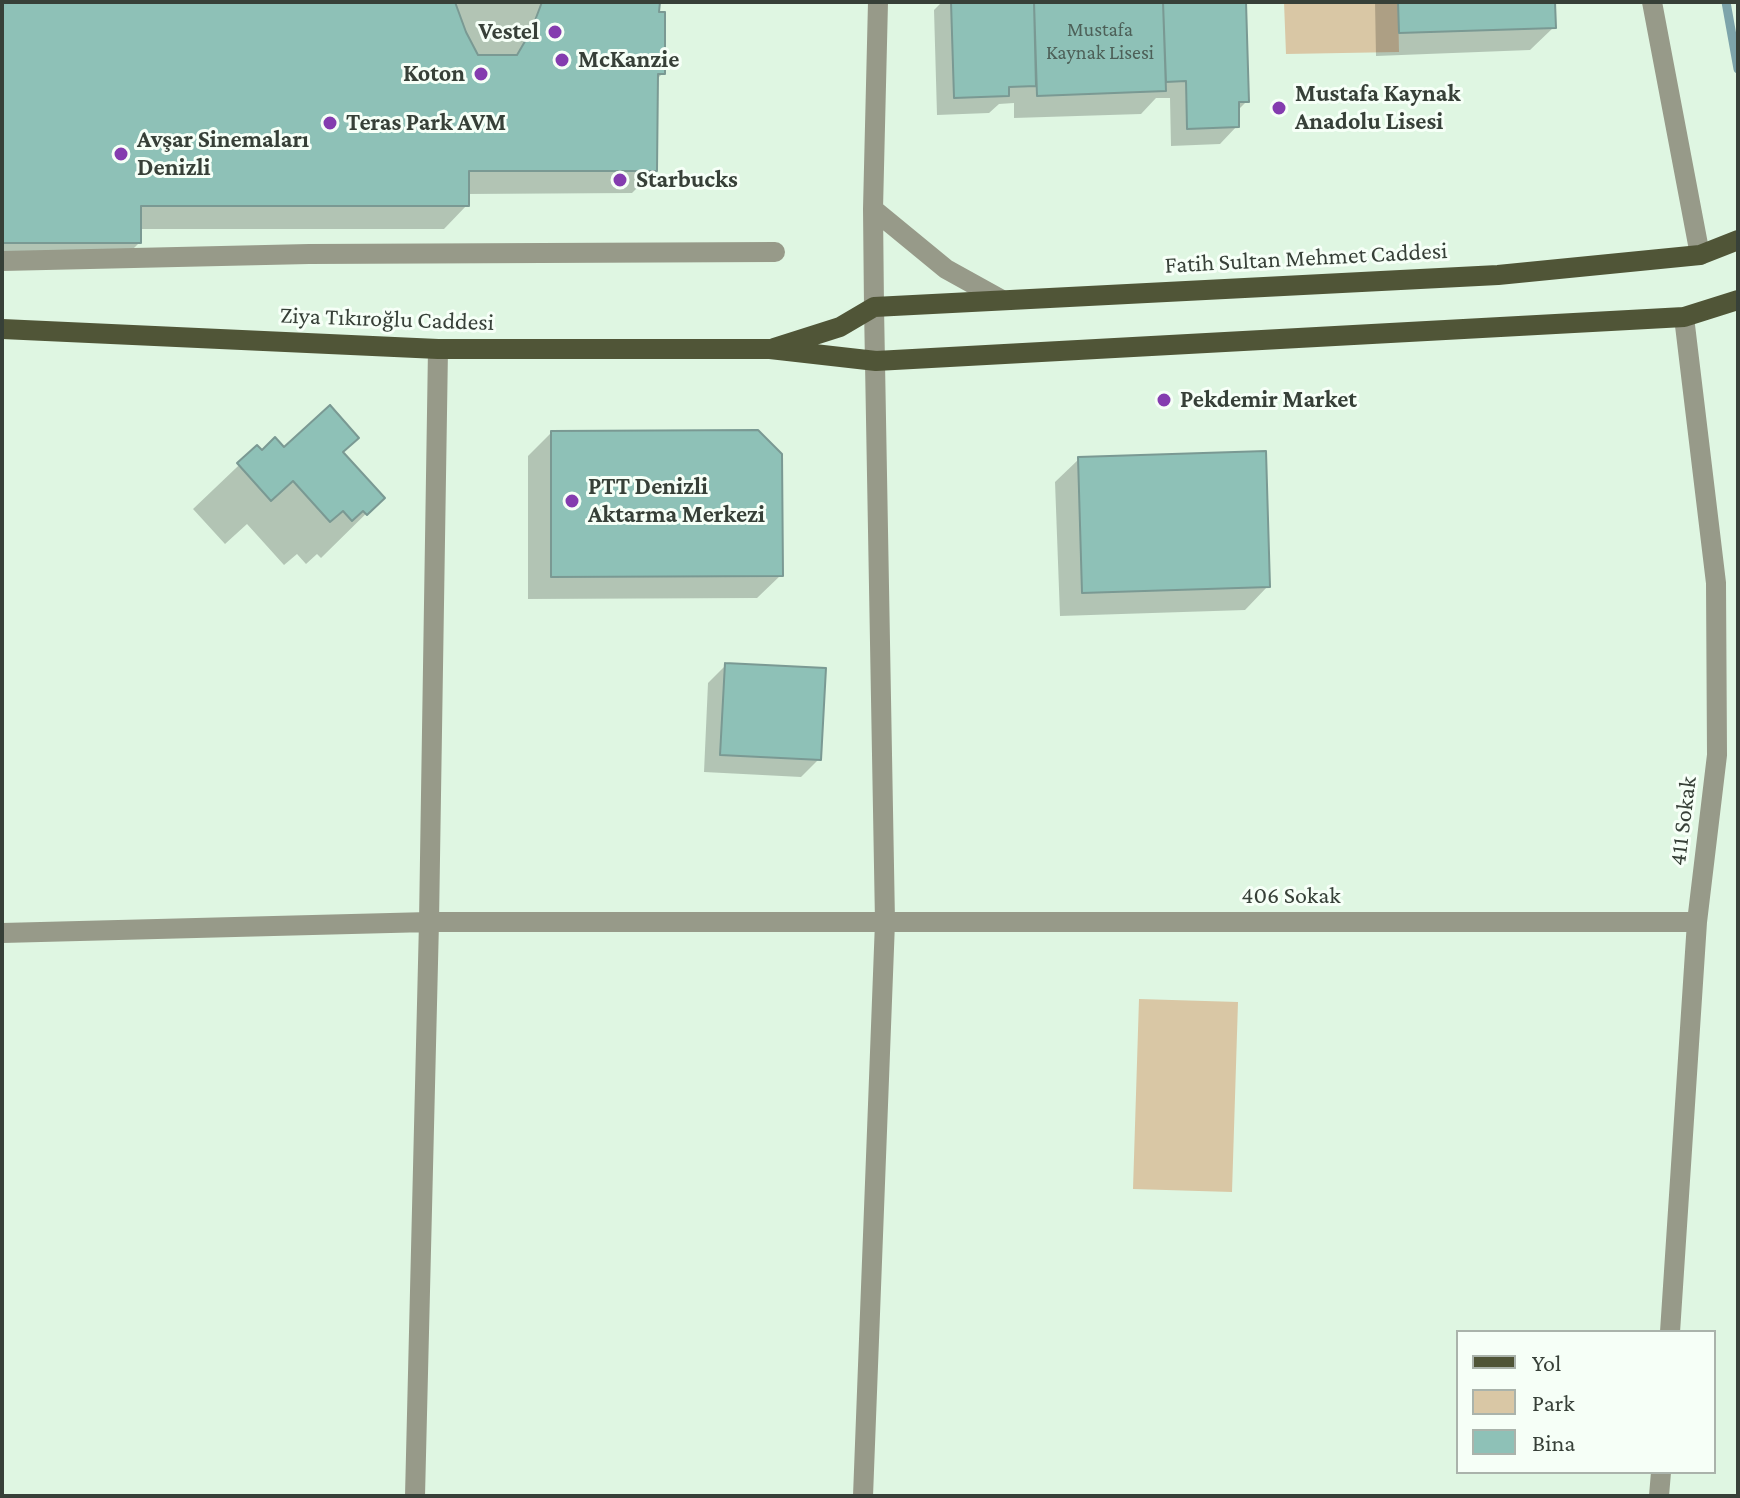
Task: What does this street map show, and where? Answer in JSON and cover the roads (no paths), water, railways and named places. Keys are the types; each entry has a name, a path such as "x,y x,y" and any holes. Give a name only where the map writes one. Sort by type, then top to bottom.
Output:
{"main road":[{"name":"Fatih Sultan Mehmet Caddesi","path":"874,307 1498,275 1700,255 1738,240"},
{"path":"876,361 1684,317 1738,300"},
{"name":"Ziya Tıkıroğlu Caddesi","path":"770,349 840,327 874,307"},
{"name":"Ziya Tıkıroğlu Caddesi","path":"2,329 438,349 770,349 876,361"}],"street":[{"path":"863,1496 885,922 873,209 878,2"},
{"path":"1652,2 1700,255"},
{"path":"873,209 946,269 1002,300"},
{"path":"2,261 325,254 775,252"},
{"name":"411 Sokak","path":"1670,1330 1697,922 1717,755 1716,583 1684,317"},
{"path":"415,1496 429,922 438,349"},
{"name":"406 Sokak","path":"2,933 429,922 1697,922"},
{"path":"1659,1496 1661,1474"}],"waterway":[{"path":"1726,2 1738,69"}],"place":[{"name":"Vestel","path":"555,32"},
{"name":"McKanzie","path":"562,60"},
{"name":"Koton","path":"481,74"},
{"name":"Mustafa Kaynak Anadolu Lisesi","path":"1279,108"},
{"name":"Teras Park AVM","path":"330,123"},
{"name":"Avşar Sinemaları Denizli","path":"121,154"},
{"name":"Starbucks","path":"620,180"},
{"name":"Pekdemir Market","path":"1164,400"},
{"name":"PTT Denizli Aktarma Merkezi","path":"572,501"}]}
